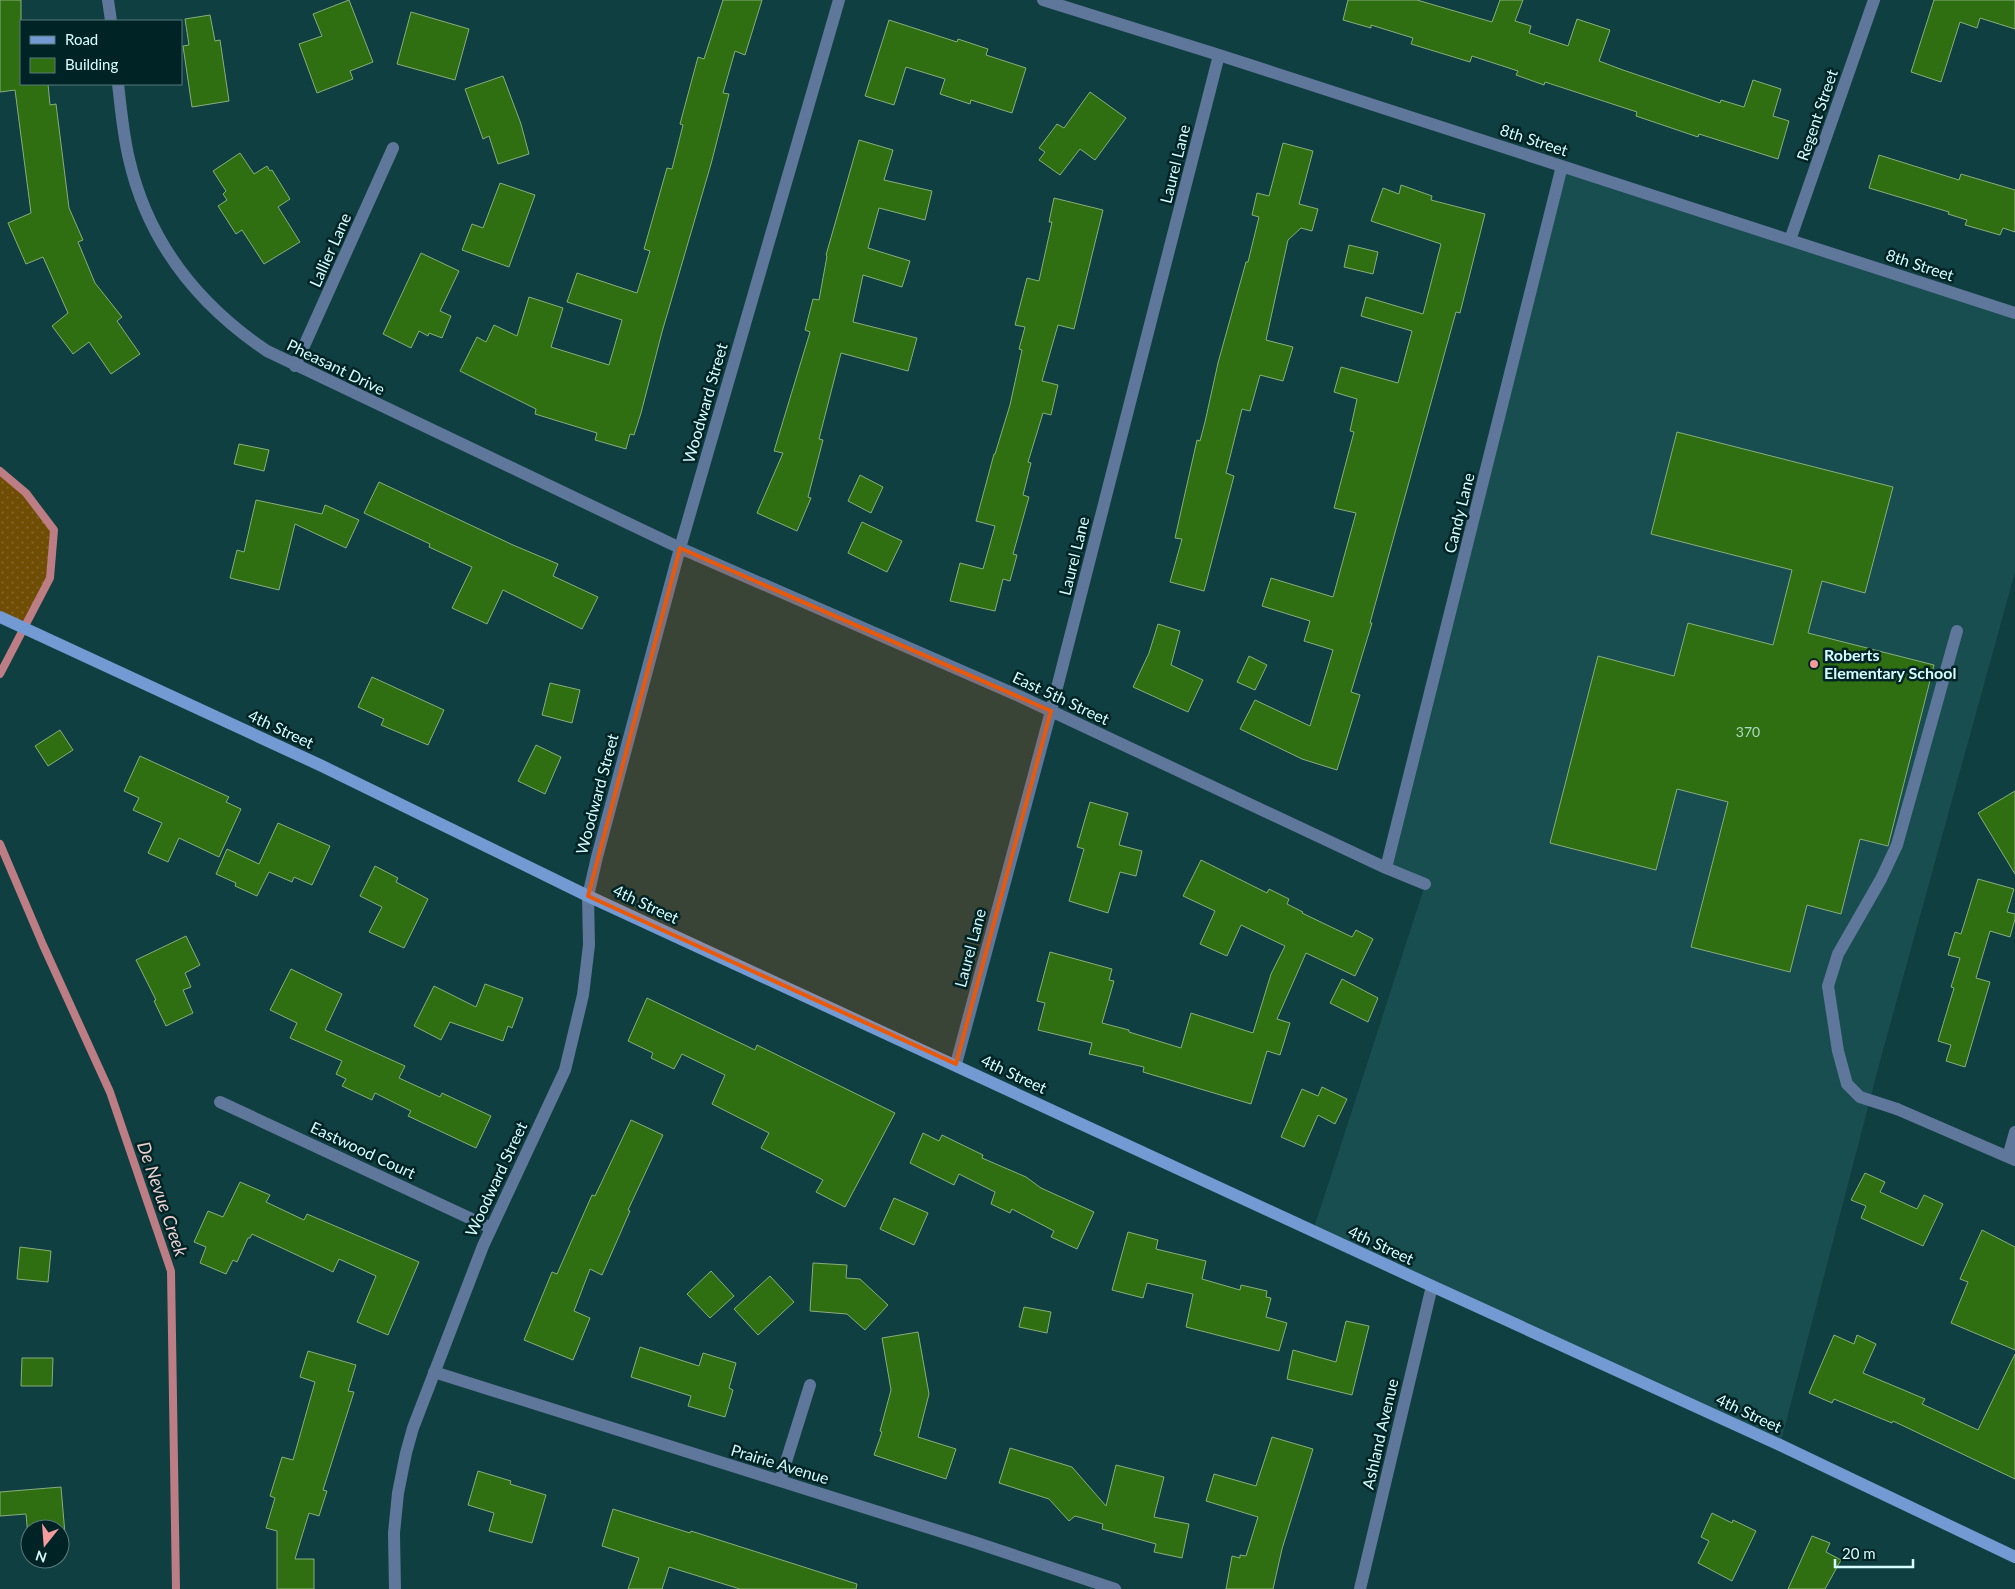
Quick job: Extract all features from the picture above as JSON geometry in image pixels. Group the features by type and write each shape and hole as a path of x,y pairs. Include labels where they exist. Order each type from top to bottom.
{"street":[{"path":"108,0 111,20"},
{"name":"Woodward Street","path":"395,1589 394,1533 399,1486 413,1428 491,1228 565,1070 583,995 589,945 588,896 597,857 680,548 839,0"},
{"name":"8th Street","path":"1043,0 1219,55 2015,313"},
{"name":"Regent Street","path":"1790,240 1874,0"},
{"name":"Laurel Lane","path":"956,1064 1051,711 1219,55"},
{"name":"Pheasant Drive","path":"118,85 125,139 137,190 149,219 169,256 195,290 224,320 267,351 295,366 680,548"},
{"name":"Lallier Lane","path":"295,366 394,148"},
{"name":"Candy Lane","path":"1386,868 1562,166"},
{"name":"East 5th Street","path":"680,548 1051,711 1386,868 1425,884"},
{"name":"4th Street","path":"0,617 322,766 588,896 1762,1437 2015,1557"},
{"path":"1957,631 1897,845 1881,879 1838,954 1828,986 1838,1051 1847,1084 1860,1097 1897,1109 2011,1159 2015,1132"},
{"name":"Eastwood Court","path":"220,1102 491,1228"},
{"name":"Ashland Avenue","path":"1360,1589 1432,1286"},
{"name":"Prairie Avenue","path":"434,1372 1115,1589"},
{"path":"780,1481 810,1385"}],"highlighted area":[{"path":"680,548 1051,711 956,1064 588,896"}],"shaded area":[{"path":"1562,166 2015,313 2015,572 1880,1061 1780,1445 1313,1231 1425,885 1386,868"},
{"path":"0,471 23,490 54,530 50,578 24,628 0,617"}],"building":[{"path":"0,0 21,0 20,85 48,85 50,105 56,104 69,208 83,240 78,242 95,283 122,317 117,321 140,354 111,374 89,342 73,354 52,326 68,313 43,257 26,264 8,223 31,213 15,90 0,92"},
{"path":"349,0 373,62 350,71 353,79 317,93 299,44 322,36 313,14"},
{"path":"723,0 762,0 745,55 735,51 723,93 729,94 711,164 662,332 641,413 634,435 630,434 626,449 595,440 597,433 535,414 536,409 460,371 477,337 486,342 494,325 517,336 529,297 563,308 551,347 609,365 622,320 567,302 577,273 637,293 650,251 644,249 667,168 672,169 683,125 680,124 698,57 704,59"},
{"path":"1348,0 1417,0 1492,22 1500,0 1523,0 1515,21 1531,26 1529,33 1568,46 1577,19 1610,30 1599,61 1623,70 1720,103 1721,100 1744,107 1753,80 1781,89 1773,116 1789,121 1778,159 1699,134 1698,137 1636,116 1637,112 1545,82 1544,85 1516,75 1518,71 1472,56 1470,62 1411,44 1413,38 1371,25 1371,28 1343,20"},
{"path":"1934,0 2015,0 2015,29 1980,18 1977,28 1960,22 1941,82 1911,72"},
{"path":"411,12 469,29 455,80 397,64"},
{"path":"210,15 215,41 220,40 229,101 192,107 183,46 189,45 185,19"},
{"path":"889,20 957,42 958,39 988,49 986,55 1026,68 1012,113 971,100 970,104 940,94 945,79 906,67 894,105 865,96"},
{"path":"503,76 521,124 529,154 498,164 489,136 483,139 465,89"},
{"path":"1090,92 1126,118 1095,160 1080,149 1060,175 1039,160 1045,152 1039,148 1057,124 1064,128"},
{"path":"859,140 893,150 884,180 932,191 925,220 879,208 868,248 910,261 902,287 863,275 853,322 917,338 908,371 841,353 819,439 823,440 808,497 811,498 797,531 757,513 783,453 774,451 810,332 805,330 813,299 819,300 826,255"},
{"path":"1283,143 1313,151 1299,204 1318,209 1312,231 1301,228 1288,240 1266,340 1293,347 1283,381 1260,375 1250,411 1242,409 1226,473 1234,476 1204,591 1170,582 1182,539 1175,538 1197,440 1200,441 1218,363 1246,262 1248,262 1259,217 1252,215 1257,193 1269,196"},
{"path":"240,153 254,174 267,166 270,171 272,170 290,199 278,207 300,242 264,264 242,230 236,234 218,206 227,200 223,194 226,191 213,171"},
{"path":"1879,155 1959,180 1961,174 2015,190 2015,232 2003,228 2000,235 1965,225 1967,220 1948,214 1949,212 1869,188"},
{"path":"500,183 535,195 509,267 462,250 472,224 483,228"},
{"path":"1401,185 1432,196 1431,200 1485,214 1460,313 1456,312 1370,623 1372,623 1351,692 1360,695 1337,770 1302,759 1240,729 1255,700 1310,726 1333,650 1304,641 1310,621 1262,606 1271,578 1333,597 1356,513 1334,508 1354,432 1350,431 1357,399 1334,392 1341,367 1398,383 1412,331 1361,316 1366,297 1423,314 1441,244 1371,221 1383,188 1399,194"},
{"path":"1054,198 1103,210 1074,329 1058,325 1042,381 1058,385 1051,415 1043,413 1028,462 1031,463 1023,495 1029,497 1013,554 1017,555 1010,581 1003,579 995,611 950,601 960,563 983,569 995,526 976,521 994,454 1010,405 1022,350 1019,349 1025,327 1015,325 1027,278 1039,281 1052,222 1049,222"},
{"path":"1349,245 1378,252 1373,274 1344,267"},
{"path":"421,253 459,271 440,311 451,316 442,338 429,333 428,336 419,331 411,348 383,334"},
{"name":"Roberts Elementary School","path":"1677,432 1893,487 1865,593 1822,581 1808,633 1934,665 1888,846 1860,839 1841,914 1807,905 1790,972 1691,947 1728,802 1677,789 1656,870 1550,843 1598,656 1674,676 1688,623 1773,645 1792,570 1651,534"},
{"path":"239,444 269,450 264,471 234,464"},
{"path":"860,475 883,487 871,513 848,501"},
{"path":"379,482 558,564 553,576 598,597 582,629 503,590 487,624 452,608 472,567 429,547 430,544 364,513"},
{"path":"256,500 322,514 325,505 359,520 346,548 295,524 279,590 230,578 237,550 244,552"},
{"path":"862,522 902,541 887,572 848,553"},
{"path":"1158,624 1180,631 1171,665 1203,680 1188,712 1133,687 1149,653"},
{"path":"1249,656 1267,665 1255,690 1237,682"},
{"path":"372,677 444,710 428,745 381,725 384,719 358,707"},
{"path":"550,683 580,690 572,723 542,715"},
{"path":"60,730 73,750 48,766 35,746"},
{"path":"536,745 561,757 545,794 518,781"},
{"path":"140,756 229,797 226,802 241,809 219,857 179,838 168,862 148,853 162,823 133,810 139,798 124,791"},
{"path":"2015,791 2015,874 1978,813"},
{"path":"1090,802 1128,813 1119,845 1142,851 1136,876 1120,872 1108,913 1069,901 1084,849 1077,847"},
{"path":"278,823 330,846 312,885 294,877 292,882 269,872 257,896 235,886 236,883 216,874 227,849 259,864"},
{"path":"1201,860 1267,893 1269,889 1289,899 1287,904 1352,937 1356,930 1373,939 1355,976 1306,953 1277,1019 1290,1023 1280,1055 1267,1051 1251,1104 1143,1072 1144,1067 1089,1054 1092,1043 1038,1030 1045,1003 1037,1001 1050,952 1112,969 1109,980 1114,981 1102,1023 1181,1048 1191,1013 1253,1033 1271,974 1285,946 1241,925 1227,956 1200,944 1215,911 1183,896"},
{"path":"375,866 398,878 396,882 428,899 404,948 369,932 382,907 360,896"},
{"path":"1978,879 2014,889 2007,912 2015,914 2015,919 2010,937 1990,931 1976,978 1990,982 1965,1067 1946,1061 1951,1045 1938,1041 1954,988 1951,987 1960,958 1948,955 1955,932 1961,934"},
{"path":"186,936 200,965 185,973 191,987 183,990 193,1013 166,1026 154,1001 156,1000 136,960"},
{"path":"291,969 342,994 325,1030 405,1066 399,1078 440,1097 442,1093 491,1116 476,1148 408,1116 411,1111 375,1093 372,1100 342,1086 346,1079 336,1074 342,1061 290,1038 297,1023 270,1010"},
{"path":"1342,979 1378,998 1368,1022 1330,1003"},
{"path":"485,984 523,998 512,1028 508,1026 503,1041 450,1022 441,1040 414,1026 434,986 476,1007"},
{"path":"647,998 755,1050 757,1045 895,1113 845,1207 816,1192 823,1180 761,1148 769,1133 712,1104 725,1075 682,1054 674,1069 651,1058 653,1053 628,1041"},
{"path":"1322,1087 1347,1099 1335,1124 1318,1115 1304,1147 1281,1137 1302,1089 1318,1096"},
{"path":"631,1120 663,1135 628,1210 630,1211 602,1275 590,1269 574,1311 590,1318 573,1360 524,1340 552,1272 557,1274 592,1195 595,1196"},
{"path":"923,1133 939,1141 942,1135 983,1155 982,1158 1026,1177 1041,1188 1094,1212 1077,1249 1051,1237 1054,1231 1012,1209 1010,1213 991,1204 995,1192 959,1174 954,1185 910,1163"},
{"path":"1865,1173 1885,1182 1880,1192 1917,1209 1924,1195 1943,1204 1923,1246 1861,1218 1866,1206 1851,1200"},
{"path":"240,1182 270,1195 266,1202 304,1220 307,1214 419,1262 388,1335 357,1322 376,1276 339,1259 333,1272 252,1234 248,1238 237,1262 233,1260 226,1274 200,1263 206,1247 194,1242 208,1211 223,1217"},
{"path":"894,1198 928,1213 914,1245 880,1229"},
{"path":"1982,1230 2015,1247 2015,1350 1951,1323 1968,1282 1960,1279"},
{"path":"1128,1232 1158,1240 1156,1249 1206,1261 1202,1279 1240,1290 1241,1285 1267,1291 1266,1297 1271,1298 1266,1317 1287,1323 1279,1351 1186,1327 1193,1294 1147,1283 1143,1298 1112,1290"},
{"path":"20,1247 51,1251 48,1282 17,1279"},
{"path":"813,1263 847,1265 846,1278 860,1279 888,1305 865,1330 847,1314 810,1311"},
{"path":"711,1271 734,1296 710,1318 687,1294"},
{"path":"770,1276 794,1302 758,1335 734,1309"},
{"path":"1024,1307 1051,1312 1047,1333 1019,1327"},
{"path":"1346,1321 1369,1326 1352,1395 1287,1379 1293,1350 1336,1362"},
{"path":"918,1332 929,1394 918,1437 956,1449 946,1479 874,1455 882,1432 880,1431 891,1390 882,1338"},
{"path":"1834,1335 1854,1344 1857,1335 1876,1344 1863,1373 1925,1399 1922,1404 1978,1430 2015,1354 2015,1479 1893,1421 1892,1423 1834,1399 1832,1403 1809,1393"},
{"path":"640,1347 699,1366 703,1353 736,1363 729,1388 733,1390 725,1417 688,1406 691,1396 631,1377"},
{"path":"308,1351 356,1365 348,1391 354,1392 323,1490 327,1491 319,1516 309,1513 295,1559 314,1559 314,1589 277,1589 277,1531 266,1528 275,1498 270,1496 282,1457 293,1460 315,1382 300,1377"},
{"path":"22,1358 53,1358 52,1386 21,1386"},
{"path":"1272,1437 1313,1449 1282,1549 1273,1589 1226,1589 1232,1556 1240,1558 1240,1555 1246,1556 1258,1517 1206,1501 1214,1474 1256,1486"},
{"path":"1010,1448 1072,1467 1106,1506 1116,1465 1164,1477 1154,1517 1189,1524 1182,1558 1154,1552 1156,1544 1102,1529 1103,1524 1075,1516 1069,1521 1049,1499 999,1483"},
{"path":"478,1471 511,1481 510,1484 546,1495 532,1543 489,1531 494,1513 468,1505"},
{"path":"61,1487 64,1519 26,1519 26,1514 0,1516 0,1492"},
{"path":"613,1509 690,1533 691,1531 857,1584 856,1589 740,1589 669,1567 662,1589 628,1589 639,1558 602,1546"},
{"path":"1712,1513 1732,1523 1733,1520 1756,1531 1732,1581 1698,1563 1709,1541 1701,1537"},
{"path":"1812,1536 1830,1543 1826,1552 1841,1560 1825,1589 1788,1589"}],"waterway":[{"name":"De Nevue Creek","path":"0,471 26,493 54,530 50,578 0,674"},
{"name":"De Nevue Creek","path":"0,844 43,945 110,1092 171,1271 176,1589"}],"place":[{"name":"Roberts Elementary School","path":"1814,664"}]}
